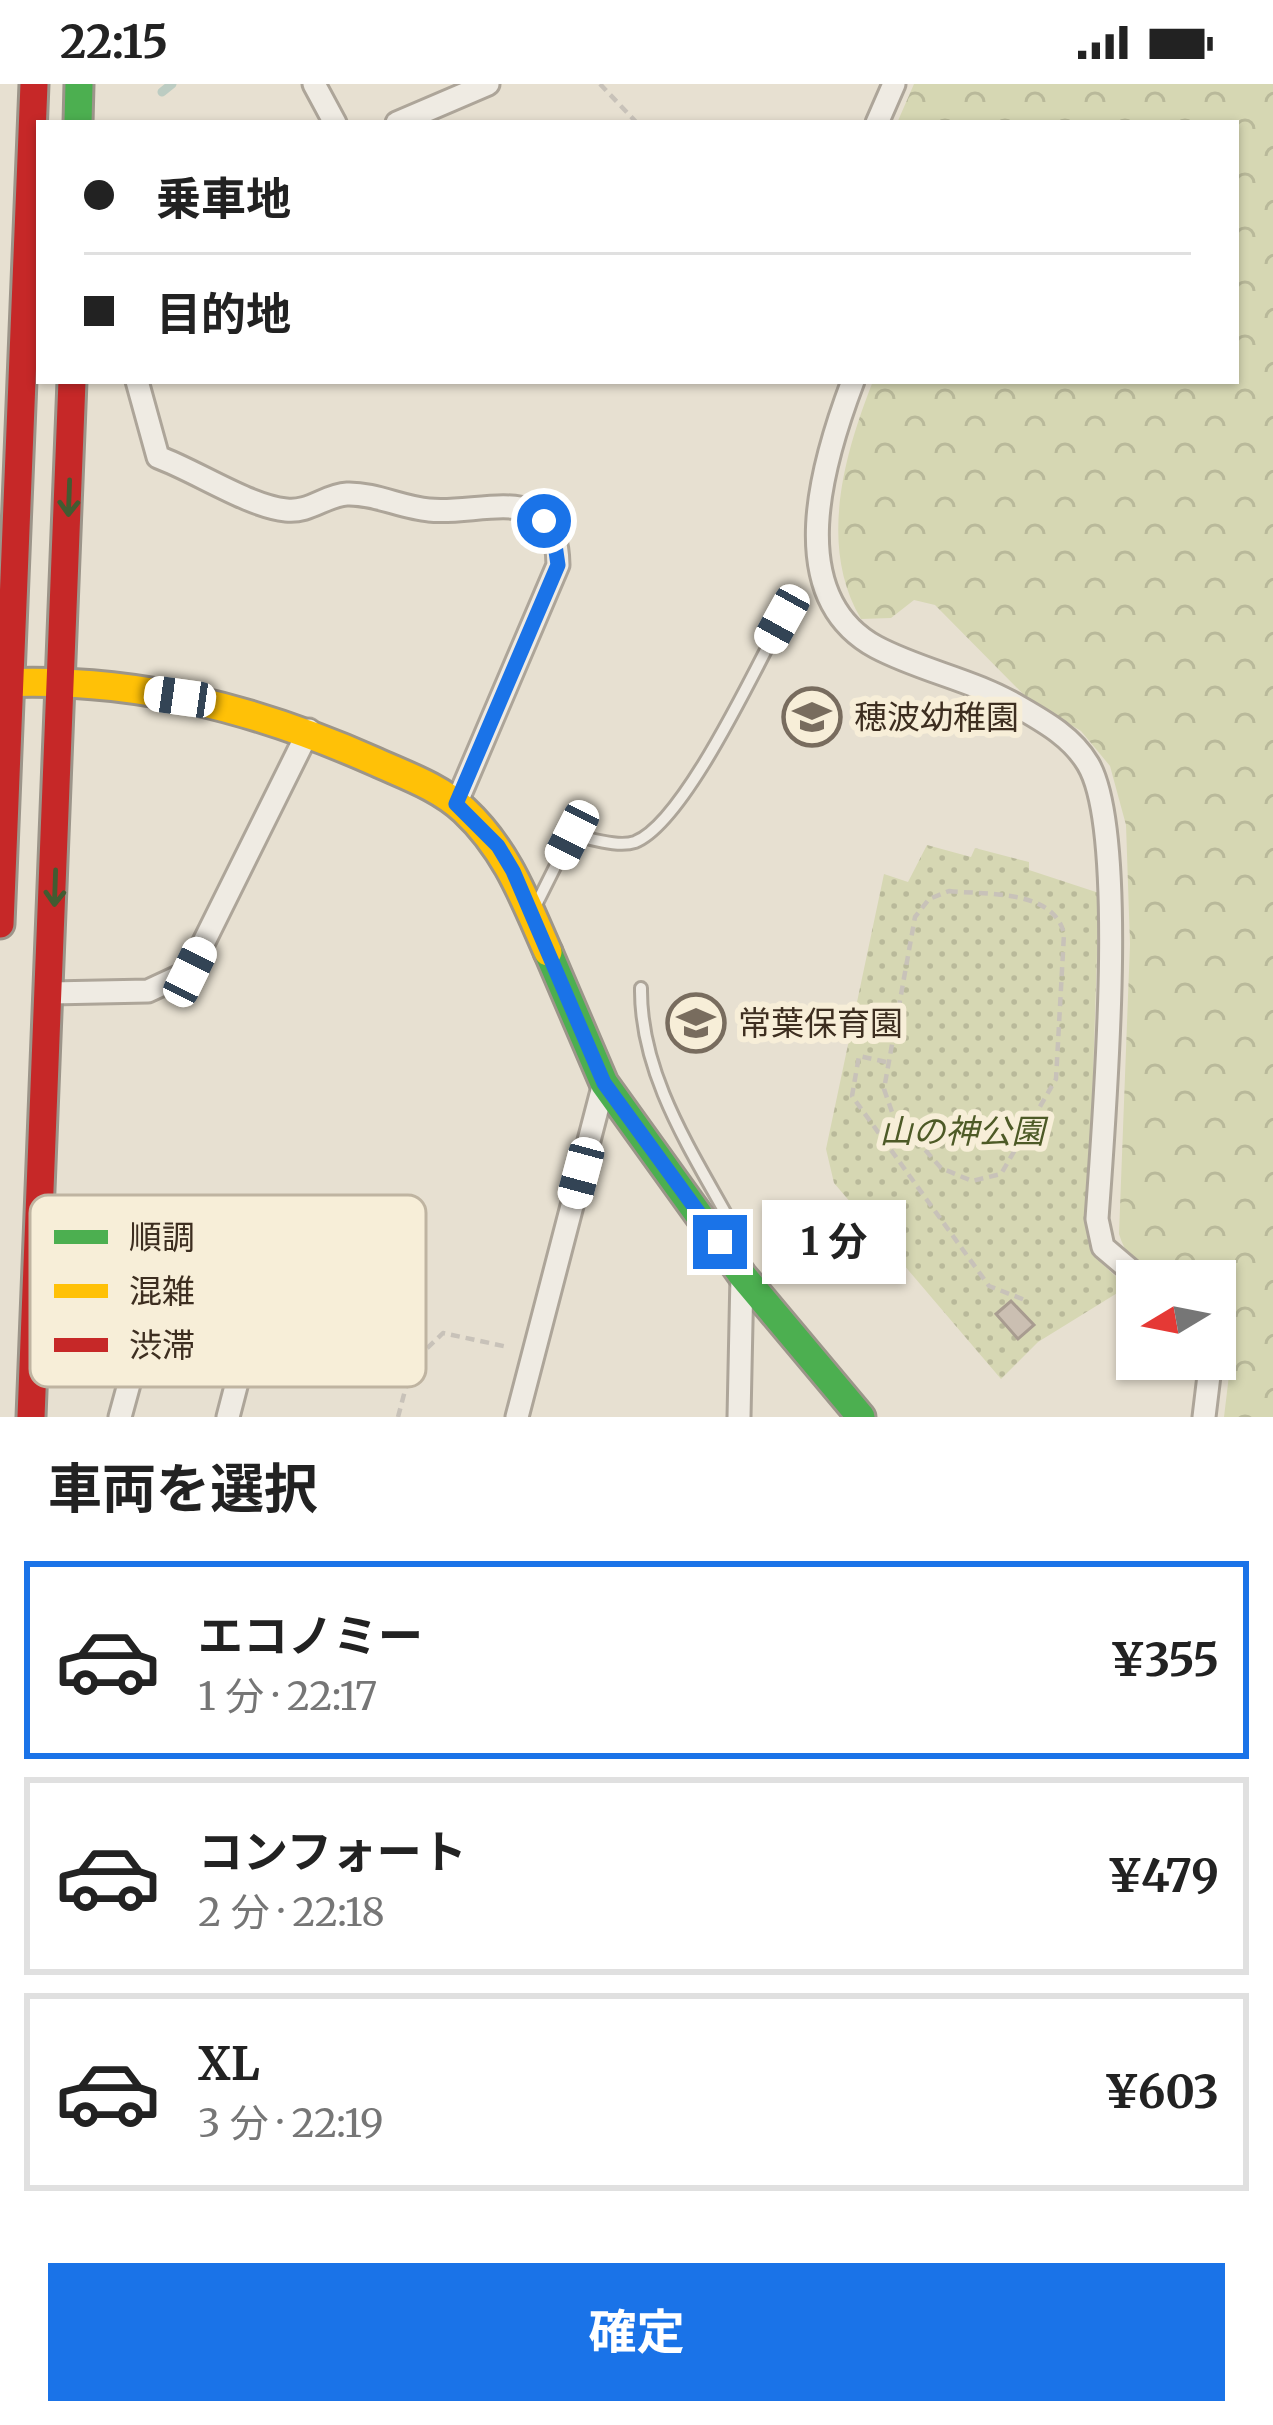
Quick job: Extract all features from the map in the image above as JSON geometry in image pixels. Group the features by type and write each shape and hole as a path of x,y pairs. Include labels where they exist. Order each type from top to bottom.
{"main road":[{"path":"0,924 34,84"},
{"path":"78,120 79,84"},
{"path":"41,1195 72,384"},
{"path":"7,682 62,682 180,697 309,730 456,804 498,846 533,910 604,1083 742,1275 861,1417"},
{"path":"31,1417 32,1387"}],"street":[{"path":"314,84 333,120"},
{"path":"404,120 488,84"},
{"path":"878,120 894,84"},
{"path":"138,384 158,457 262,504 300,511 350,494 433,511 497,503 544,521 554,538 558,565 456,804"},
{"path":"852,384 833,433 818,537 825,593 841,620 874,646 1009,700 1061,732 1090,766 1106,825 1110,945 1097,1219 1103,1247 1118,1260"},
{"path":"51,993 148,991 190,972 309,730"},
{"path":"517,1417 604,1083"},
{"path":"739,1417 742,1275"},
{"path":"1204,1417 1208,1380"},
{"path":"120,1417 128,1387"},
{"path":"227,1417 235,1387"}],"lane":[{"path":"533,910 572,835 629,845 652,834 695,777 782,619"},
{"path":"641,988 647,1050 674,1117 731,1223 720,1242"}],"path":[{"path":"600,84 634,120"},
{"path":"950,891 1036,902 1054,913 1064,934 1056,1079 1000,1174 972,1181 941,1168 886,1102 886,1062 920,905 950,891"},
{"path":"886,1062 859,1056 852,1096 989,1286 1025,1300"},
{"path":"426,1349 442,1333 534,1354"},
{"path":"398,1417 405,1387"}],"green space":[{"path":"914,84 1273,84 1273,1417 1224,1417 1228,1380 1236,1380 1236,1260 1134,1260 1119,1234 1130,944 1126,825 1110,766 1081,731 1029,700 935,605 914,600 891,618 861,619 848,591 838,531 845,470 872,384 1239,384 1239,120 898,120"},
{"name":"山の神公園","path":"927,845 971,857 975,848 1029,862 1029,870 1099,893 1088,1229 1096,1258 1116,1277 1116,1294 1038,1342 1001,1379 834,1183 826,1149 884,874 908,882"}],"building":[{"path":"1011,1301 1034,1325 1018,1339 996,1314"}],"waterway":[{"path":"162,92 172,84"}],"traffic: fast":[{"path":"78,120 79,84"},
{"path":"548,952 604,1083 742,1275 861,1417"}],"traffic: slow":[{"path":"0,683 98,685 192,700 285,726 422,783 464,810 492,842 514,876 548,952"}],"traffic: jam":[{"path":"0,924 34,84"},
{"path":"40,1195 72,384"},
{"path":"31,1417 32,1387"}],"place":[{"name":"穂波幼稚園","path":"812,717"},
{"name":"常葉保育園","path":"696,1023"}],"route":[{"path":"544,521 554,538 558,565 456,804 498,846 513,871 536,915 604,1083 720,1242"}]}
